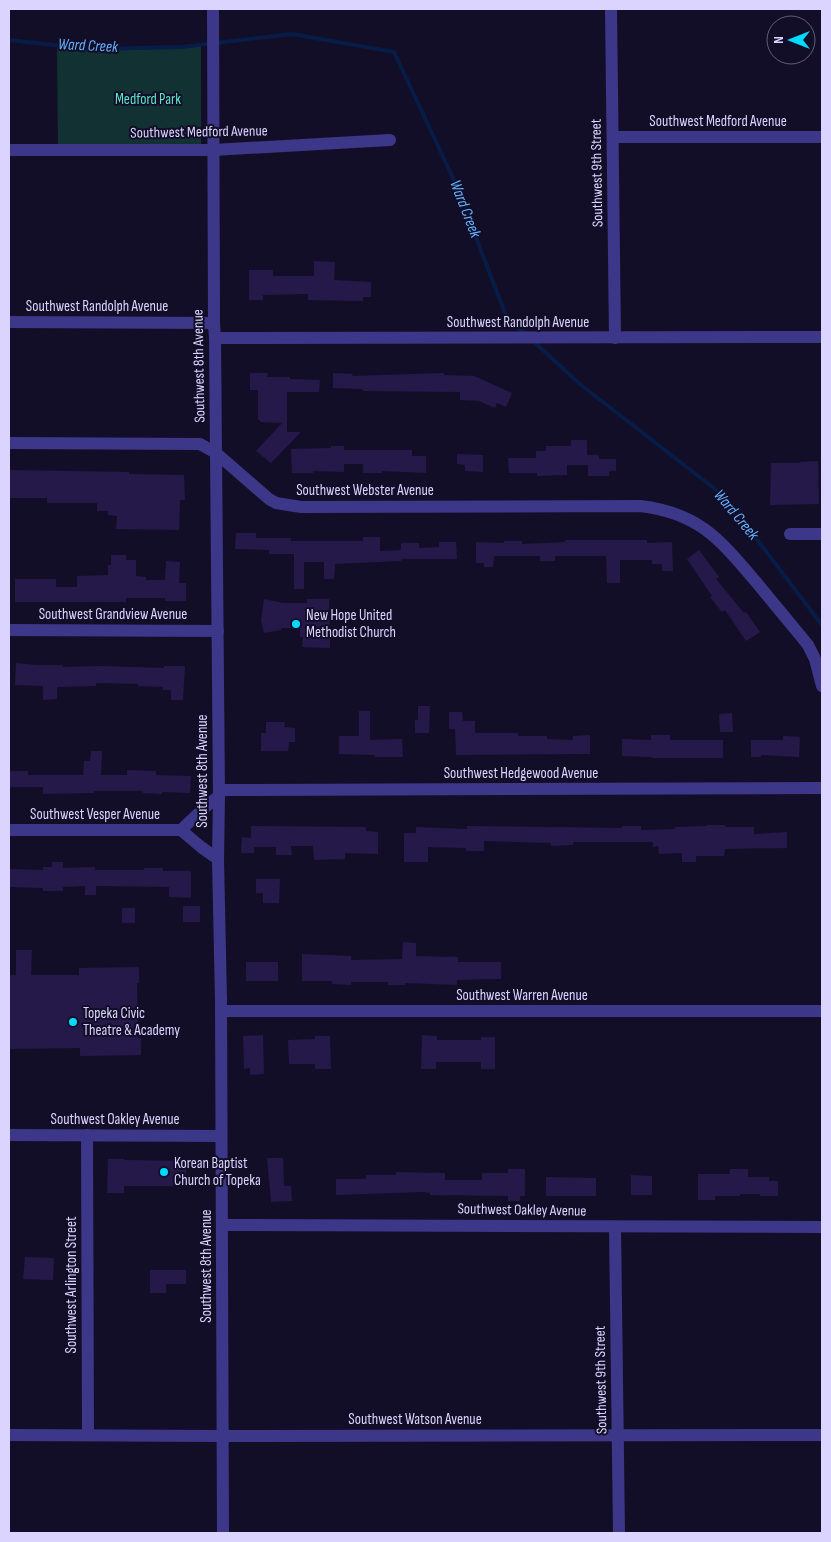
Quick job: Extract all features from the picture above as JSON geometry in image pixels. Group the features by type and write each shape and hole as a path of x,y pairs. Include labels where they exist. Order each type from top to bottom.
{"street":[{"name":"Southwest 9th Street","path":"611,9 615,338"},
{"name":"Southwest 8th Avenue","path":"213,10 218,859 222,1136 223,1533"},
{"name":"Southwest Medford Avenue","path":"613,137 822,137"},
{"name":"Southwest Medford Avenue","path":"9,150 213,150 390,140"},
{"name":"Southwest Randolph Avenue","path":"9,322 214,323"},
{"name":"Southwest Randolph Avenue","path":"215,338 822,337"},
{"name":"Southwest Webster Avenue","path":"9,443 200,444 216,453 269,499 285,505 301,507 640,506 661,509 680,516 707,530 724,545 808,645 815,660 822,686"},
{"path":"790,534 822,534"},
{"name":"Southwest Grandview Avenue","path":"9,630 218,631"},
{"name":"Southwest Hedgewood Avenue","path":"219,793 822,788"},
{"path":"218,859 182,830 219,793"},
{"name":"Southwest Vesper Avenue","path":"9,830 182,830"},
{"name":"Southwest Warren Avenue","path":"221,1011 822,1011"},
{"name":"Southwest Oakley Avenue","path":"9,1135 222,1136"},
{"name":"Southwest Arlington Street","path":"87,1135 88,1434"},
{"name":"Southwest Oakley Avenue","path":"222,1225 374,1224 822,1227"},
{"name":"Southwest 9th Street","path":"615,1227 619,1533"},
{"name":"Southwest Watson Avenue","path":"9,1435 822,1435"}],"green space":[{"name":"Medford Park","path":"57,45 129,49 201,45 201,150 58,150"}],"building":[{"path":"314,261 335,262 334,280 371,282 371,297 363,297 363,301 308,300 308,294 263,295 263,300 249,300 249,270 273,270 273,276 314,276"},
{"path":"250,373 268,373 267,377 320,380 319,392 287,392 287,432 301,432 271,463 256,451 282,423 260,422 258,420 258,390 250,390"},
{"path":"333,373 353,374 352,376 444,373 444,375 474,376 512,393 506,407 497,403 495,408 479,401 460,400 460,392 363,391 363,389 333,388"},
{"path":"571,440 587,440 587,455 599,455 599,459 616,459 616,471 609,471 609,476 588,476 588,465 567,465 567,475 537,476 537,473 509,473 508,458 536,458 536,451 546,451 546,446 571,446"},
{"path":"331,446 344,446 344,450 412,450 412,456 426,456 426,473 382,471 382,473 363,473 363,464 344,464 344,472 313,471 313,473 292,473 291,449 331,448"},
{"path":"457,454 483,455 483,472 465,471 465,465 457,464"},
{"path":"818,461 819,504 770,505 771,463"},
{"path":"9,470 184,475 185,500 180,500 179,530 116,529 117,516 108,515 108,511 97,511 97,503 47,503 47,498 9,498"},
{"path":"236,533 256,533 256,538 291,538 291,541 363,541 363,537 380,537 380,551 401,550 401,561 335,564 334,579 324,579 324,562 304,562 304,589 294,589 294,554 269,554 269,550 235,549"},
{"path":"565,540 647,540 647,543 672,542 673,571 662,571 662,564 652,564 652,560 620,560 620,583 607,583 606,556 555,556 555,561 540,561 540,556 494,556 493,567 484,567 484,563 476,563 476,542 504,543 504,541 522,541 522,544 565,542"},
{"path":"439,542 456,542 457,559 401,559 401,543 419,543 419,548 439,547"},
{"path":"699,550 719,577 716,579 744,613 746,612 760,632 746,641 725,610 722,612 710,597 712,596 687,559"},
{"path":"111,555 126,555 126,560 136,560 136,576 146,577 146,580 165,580 166,561 180,562 179,583 186,583 186,601 165,601 165,598 126,598 126,602 15,602 15,579 56,579 56,587 77,587 77,576 108,575"},
{"name":"New Hope United Methodist Church","path":"264,599 283,603 307,603 307,599 329,599 330,648 302,647 303,637 300,637 300,628 281,628 281,630 264,633 261,620"},
{"path":"16,663 63,665 63,667 164,668 164,666 185,666 183,700 171,700 171,690 163,690 163,687 138,686 138,684 96,683 96,686 57,687 57,699 43,700 43,686 15,685"},
{"path":"418,706 430,706 429,733 415,733 415,720 418,720"},
{"path":"359,711 370,711 370,740 402,739 403,757 339,754 339,736 359,736"},
{"path":"449,712 462,712 463,721 475,721 475,733 518,733 518,736 547,736 547,739 573,740 573,736 590,735 590,754 456,755 455,729 449,729"},
{"path":"732,713 733,732 720,732 719,714"},
{"path":"266,722 285,722 284,727 295,728 295,742 289,742 288,751 261,751 261,733 266,733"},
{"path":"651,735 670,735 670,740 723,740 723,758 622,756 622,739 651,740"},
{"path":"783,736 800,737 799,757 761,755 761,757 751,757 751,740 783,740"},
{"path":"91,751 102,751 101,775 127,775 127,770 156,771 156,775 191,776 190,793 162,792 162,794 143,793 143,791 94,791 94,793 43,794 43,787 9,787 9,771 28,771 28,775 83,775 84,761 90,761"},
{"path":"707,825 754,827 754,834 787,832 787,848 725,849 724,856 696,856 696,862 682,862 682,853 659,854 658,846 653,847 653,842 573,842 573,845 551,846 551,843 484,841 484,851 466,851 466,848 428,847 428,862 404,862 404,833 416,833 416,827 467,829 467,826 622,828 622,826 641,826 641,830 675,829 675,827"},
{"path":"251,826 366,827 366,831 378,832 378,854 345,853 345,859 314,860 313,846 291,846 292,855 276,855 276,847 254,847 254,853 241,853 242,837 251,838"},
{"path":"52,862 63,862 63,868 95,867 95,870 144,870 144,868 163,868 163,871 191,871 191,898 169,897 169,887 96,886 96,895 85,895 85,886 63,887 63,891 43,891 43,888 9,887 9,869 43,870 43,867 52,867"},
{"path":"256,879 280,879 279,903 263,903 263,893 256,893"},
{"path":"183,906 200,906 200,922 183,922"},
{"path":"122,908 135,908 135,923 122,923"},
{"path":"403,942 416,943 416,956 458,957 458,962 501,962 501,979 457,980 457,985 405,983 405,985 388,985 388,982 351,982 351,985 332,984 332,981 302,981 302,954 351,956 351,960 402,959"},
{"name":"Topeka Civic Theatre & Academy","path":"16,950 32,950 31,975 79,975 79,968 139,967 139,983 137,983 138,1038 141,1038 141,1055 80,1056 80,1048 9,1049 9,975 16,975"},
{"path":"246,962 278,962 278,981 246,981"},
{"path":"263,1035 264,1074 250,1075 250,1068 244,1069 243,1036"},
{"path":"422,1035 437,1036 437,1040 481,1040 481,1037 495,1037 495,1069 481,1069 481,1062 436,1062 436,1069 421,1069"},
{"path":"315,1036 330,1036 331,1069 315,1069 315,1064 289,1064 288,1040 315,1039"},
{"path":"267,1158 283,1158 284,1186 291,1186 292,1201 271,1202"},
{"path":"108,1159 186,1161 186,1183 176,1183 176,1186 124,1186 124,1193 107,1193"},
{"path":"508,1169 525,1169 525,1196 520,1196 520,1201 508,1201 508,1196 430,1195 430,1193 423,1192 336,1195 336,1179 366,1179 366,1175 396,1175 396,1172 445,1173 445,1180 482,1180 482,1173 508,1173"},
{"path":"730,1169 748,1169 748,1177 769,1177 769,1181 778,1181 778,1196 740,1194 740,1196 715,1196 715,1200 698,1200 698,1174 730,1174"},
{"path":"631,1175 652,1176 652,1195 631,1195"},
{"path":"546,1177 596,1178 596,1196 546,1196"},
{"path":"25,1257 54,1258 53,1280 23,1279"},
{"path":"150,1270 186,1270 186,1284 166,1284 166,1293 150,1293"}],"waterway":[{"name":"Ward Creek","path":"9,40 90,49 181,47 292,34 394,52 453,178 507,318 524,333"},
{"name":"Ward Creek","path":"533,341 581,385 724,496 822,625"}],"place":[{"name":"New Hope United Methodist Church","path":"296,624"},
{"name":"Topeka Civic Theatre & Academy","path":"73,1022"},
{"name":"Korean Baptist Church of Topeka","path":"164,1172"}]}
